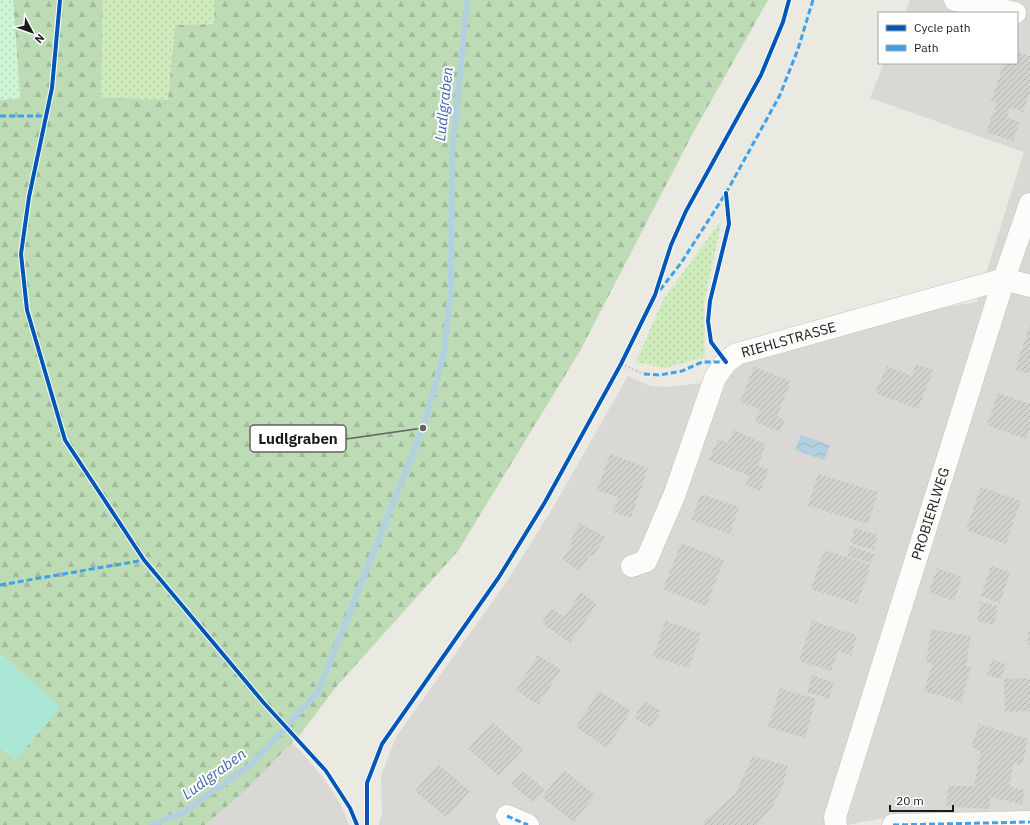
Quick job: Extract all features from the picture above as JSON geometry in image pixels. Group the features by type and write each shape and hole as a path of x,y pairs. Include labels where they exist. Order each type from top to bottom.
{"street":[{"path":"955,0 1011,12"},
{"path":"1018,13 1030,16"},
{"name":"PROBIERLWEG","path":"836,825 835,817 1004,279 1030,204"},
{"path":"1004,279 1030,286"},
{"name":"RIEHLSTRASSE","path":"632,566 646,560 674,496 715,378 726,362 737,354 1004,279"},
{"path":"506,816 528,825"},
{"path":"893,825 1030,822"}],"path":[{"path":"621,364 644,374"}],"shaded area":[{"path":"910,0 1030,0 1030,814 894,816 847,825 379,825 382,813 381,776 396,737 507,581 554,506 628,376 651,386 668,387 702,383 750,340 977,302 1024,152 870,98 884,64 1018,64 1018,12 905,12"},
{"path":"292,742 323,777 342,807 349,825 205,825 246,790"}],"green space":[{"path":"0,0 13,0 20,98 0,100"},
{"path":"13,0 103,0 101,97 168,100 175,25 215,24 214,0 768,0 693,133 580,351 458,551 336,687 302,732 246,790 205,825 0,825 0,747 15,760 60,707 0,654 0,100 20,98"},
{"path":"103,0 214,0 216,24 175,25 168,100 101,97"},
{"path":"722,219 704,304 705,357 665,368 636,362 663,300"},
{"path":"0,654 61,707 15,760 0,747"}],"water":[{"path":"801,435 830,445 824,460 795,450"}],"building":[{"path":"1018,52 1030,56 1030,92 1023,112 1010,107 1007,118 1020,122 1013,141 986,132 997,103 991,101 1004,64 1018,64"},
{"path":"1030,325 1030,374 1015,370"},
{"path":"916,364 933,370 918,409 875,393 887,366 912,376"},
{"path":"754,367 791,381 777,416 785,420 780,432 755,422 760,409 740,402"},
{"path":"998,393 1030,404 1030,428 1026,439 987,425"},
{"path":"733,430 766,444 758,465 769,470 760,491 745,485 749,476 709,460 718,439 728,443"},
{"path":"610,454 648,468 631,518 613,512 618,497 597,490"},
{"path":"818,474 878,492 868,524 808,506"},
{"path":"981,487 1021,501 1006,544 966,530"},
{"path":"701,494 739,507 730,534 691,520"},
{"path":"580,523 605,537 594,556 590,555 579,571 562,559 572,545 569,543"},
{"path":"855,528 878,535 874,550 850,543"},
{"path":"681,543 724,560 706,606 663,589"},
{"path":"850,546 874,554 871,563 847,556"},
{"path":"824,550 871,565 857,604 811,589"},
{"path":"991,566 1010,572 1000,603 981,596"},
{"path":"937,568 962,577 954,601 929,592"},
{"path":"581,592 597,604 570,643 542,623 552,608 564,617"},
{"path":"981,602 998,606 994,625 977,621"},
{"path":"665,621 701,633 689,668 653,657"},
{"path":"812,621 857,635 851,656 838,651 831,671 799,661"},
{"path":"931,629 971,636 966,666 971,667 961,702 924,691 932,664 926,662"},
{"path":"1029,631 1030,632 1030,645 1027,644"},
{"path":"538,655 561,670 538,705 516,690"},
{"path":"992,659 1006,664 1001,679 987,675"},
{"path":"812,675 834,683 829,699 807,692"},
{"path":"1030,678 1030,711 1005,712 1004,679"},
{"path":"780,688 816,699 805,738 768,727"},
{"path":"599,691 631,711 607,748 576,727"},
{"path":"644,701 661,711 652,728 634,718"},
{"path":"492,722 523,749 499,776 468,749"},
{"path":"979,724 1028,739 1022,766 1013,763 1009,787 1025,790 1022,804 990,797 989,809 946,806 948,786 974,786 981,751 971,747"},
{"path":"753,756 788,766 782,788 772,807 757,825 704,825 703,822 735,794"},
{"path":"438,764 470,791 447,818 415,791"},
{"path":"564,770 595,795 574,822 542,797"},
{"path":"523,771 545,790 534,803 511,784"}],"waterway":[{"name":"Ludlgraben","path":"151,825 182,813 252,764 318,692 423,428 444,353 451,289 452,155 467,0"}],"marked path":[{"path":"660,290 681,263 726,193 780,95 798,49 813,0"},
{"path":"0,116 46,116"},
{"path":"644,374 660,375 682,371 702,362 726,362"},
{"path":"0,585 144,560"},
{"path":"507,816 528,825"},
{"path":"893,825 1030,822"}],"cycle path":[{"path":"60,0 52,88 29,197 21,254 27,310 65,440 144,560 263,702 326,771 350,808 357,825"},
{"path":"367,825 367,783 382,744 499,577 545,502 621,364 655,295 671,245 686,211 761,75 783,22 789,0"},
{"path":"726,193 729,224 710,301 708,321 711,342 726,362"}],"place":[{"name":"Ludlgraben","path":"423,428"}]}
